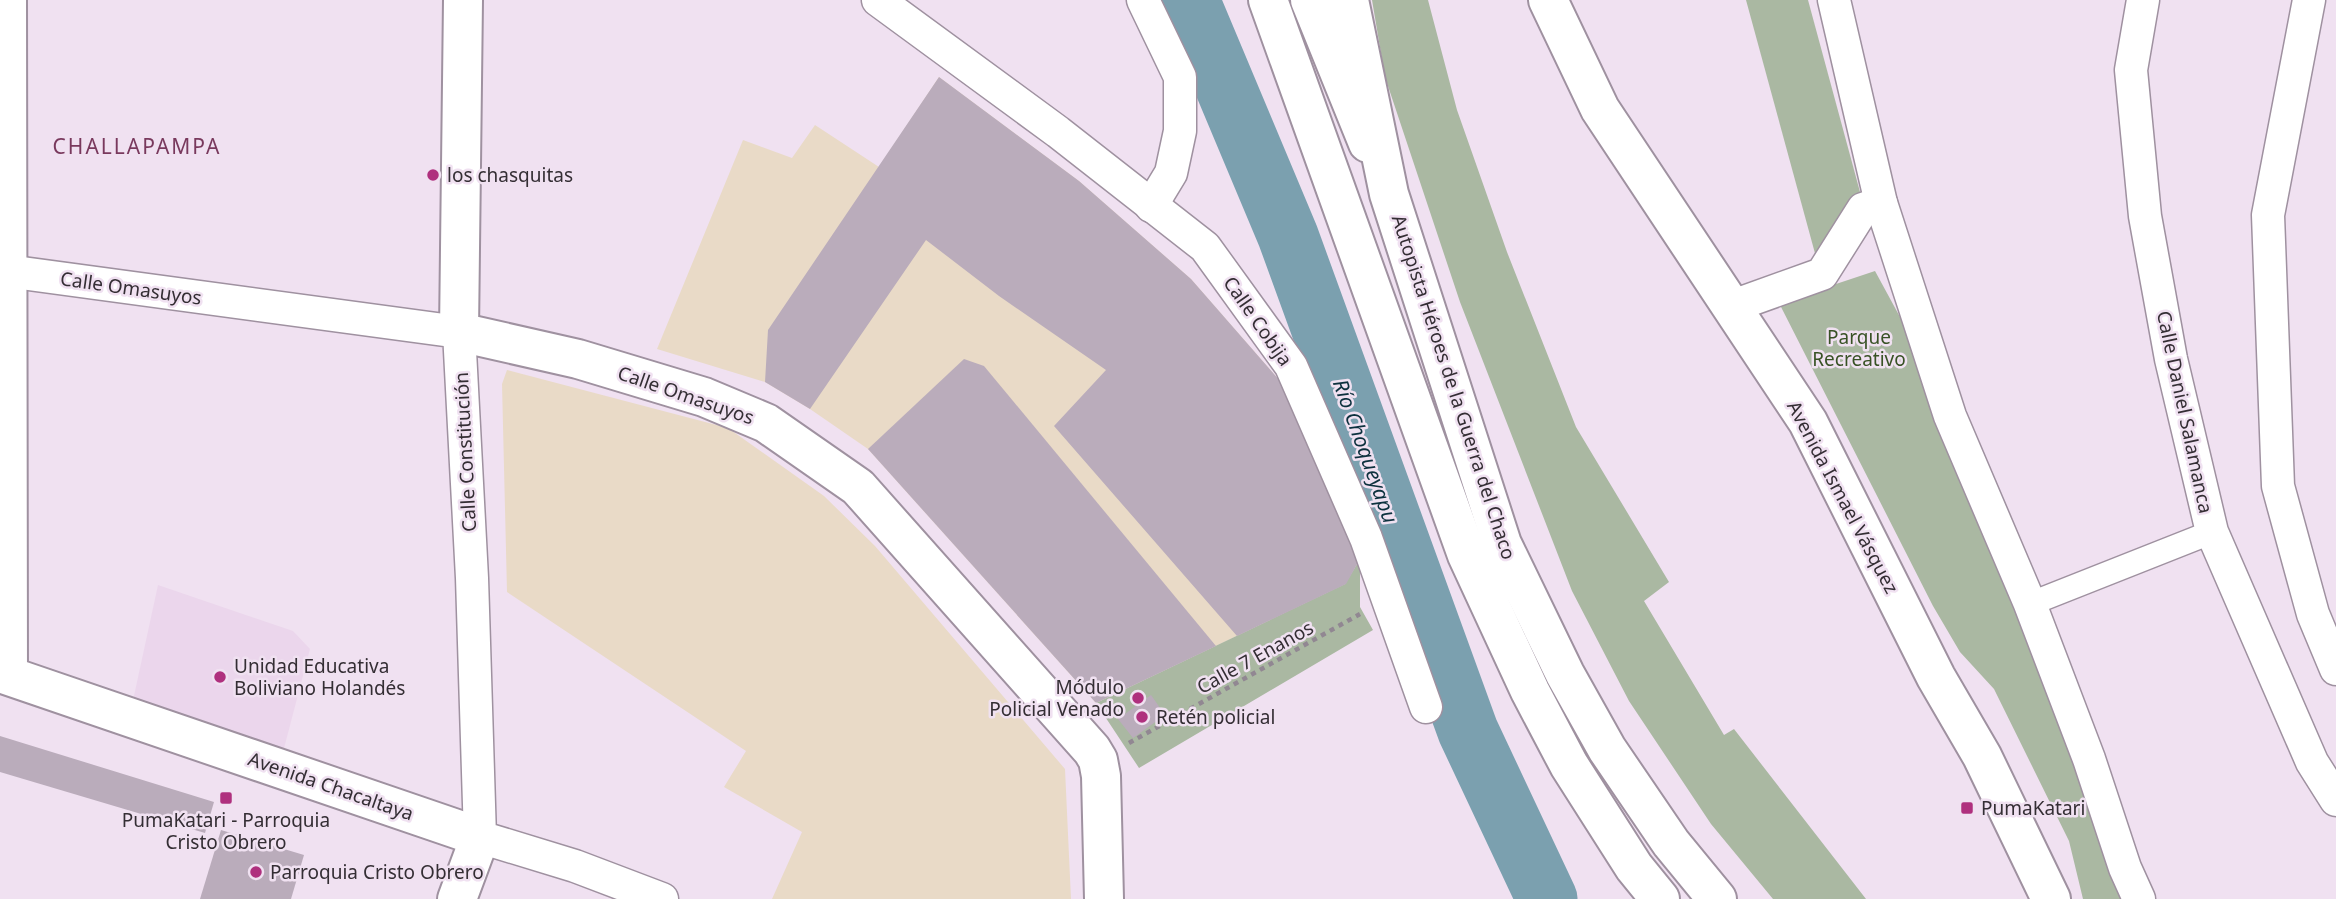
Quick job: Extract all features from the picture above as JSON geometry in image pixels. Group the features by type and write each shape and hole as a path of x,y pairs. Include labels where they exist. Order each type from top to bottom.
{"main road":[{"path":"4,674 3,270 7,0"},
{"name":"Calle Constitución","path":"459,332 463,0"},
{"name":"Autopista Héroes de la Guerra del Chaco","path":"1266,0 1282,35 1467,555 1530,691 1569,765 1634,867 1660,899"},
{"name":"Autopista Héroes de la Guerra del Chaco","path":"1310,0 1389,194 1503,544 1564,674 1607,749 1671,843 1717,899"},
{"path":"1349,0 1389,194"},
{"name":"Avenida Ismael Vásquez","path":"1548,0 1600,109 1808,422 1936,677 1982,756 2051,899"},
{"name":"Calle Omasuyos","path":"459,332 590,362 704,397 766,424 858,487 1067,720 1098,760"},
{"name":"Avenida Chacaltaya","path":"4,674 480,837"},
{"path":"1098,760 1101,776 1104,899"},
{"name":"Calle Constitución","path":"457,899 480,837"}],"street":[{"name":"Calle Cobija","path":"878,0 1058,132 1205,247 1292,366 1366,538 1426,707"},
{"path":"1143,0 1180,77 1180,131 1171,173 1151,206"},
{"path":"1834,0 1881,203 1950,416 2030,604 2089,759 2125,868 2139,899"},
{"name":"Calle Daniel Salamanca","path":"2143,0 2131,70 2145,216 2171,359 2212,532 2312,762 2336,800"},
{"path":"2309,0 2268,215 2278,486 2313,614 2336,670"},
{"path":"1730,307 1822,274 1863,209 1881,203"},
{"name":"Calle Omasuyos","path":"3,270 459,332"},
{"name":"Calle Constitución","path":"459,332 472,578 480,837"},
{"path":"2030,604 2212,532"},
{"name":"Avenida Chacaltaya","path":"480,837 575,866 662,899"}],"path":[{"name":"Calle 7 Enanos","path":"1098,760 1389,598"}],"shaded area":[{"path":"939,77 1079,181 1191,279 1281,382 1346,584 1096,703 868,449 765,382 657,349 743,140 792,158 815,125 879,167"},
{"path":"507,370 728,428 824,496 875,546 1065,769 1071,899 772,899 802,832 724,787 746,751 507,592 502,384"},
{"name":"Unidad Educativa Boliviano Holandés","path":"158,585 293,631 310,649 282,756 132,705"}],"green space":[{"path":"1372,0 1428,0 1457,110 1507,252 1576,427 1669,582 1644,601 1724,735 1734,729 1866,899 1773,899 1711,824 1629,701 1572,591 1460,302 1385,77"},
{"path":"1746,0 1808,0 1860,192 1816,257"},
{"name":"Parque Recreativo","path":"1875,271 1906,328 2128,899 2083,899 2069,841 1994,689 1960,652 1933,606 1779,303"},
{"path":"1360,559 1360,607 1373,630 1139,768 1096,703 1345,584"}],"building":[{"path":"939,77 1079,181 1191,279 1281,382 1360,559 1346,584 1237,636 1054,426 1106,370 999,296 926,240 810,409 765,382 768,330"},
{"path":"964,359 984,366 1216,646 1096,703 868,449"},
{"name":"Retén policial","path":"1151,695 1165,715 1133,738 1118,719"},
{"path":"0,736 214,802 205,833 0,772"},
{"path":"221,830 304,855 291,899 200,899"}],"waterway":[{"name":"Río Choqueyapu","path":"1189,0 1288,236 1468,731 1547,899"}],"place":[{"name":"los chasquitas","path":"433,175"},
{"name":"Unidad Educativa Boliviano Holandés","path":"220,677"},
{"name":"Módulo Policial Venado","path":"1138,698"},
{"name":"Retén policial","path":"1142,717"},
{"name":"PumaKatari - Parroquia Cristo Obrero","path":"226,798"},
{"name":"PumaKatari","path":"1967,808"},
{"name":"Parroquia Cristo Obrero","path":"256,872"}],"district":[{"name":"CHALLAPAMPA","path":"137,146"}]}
